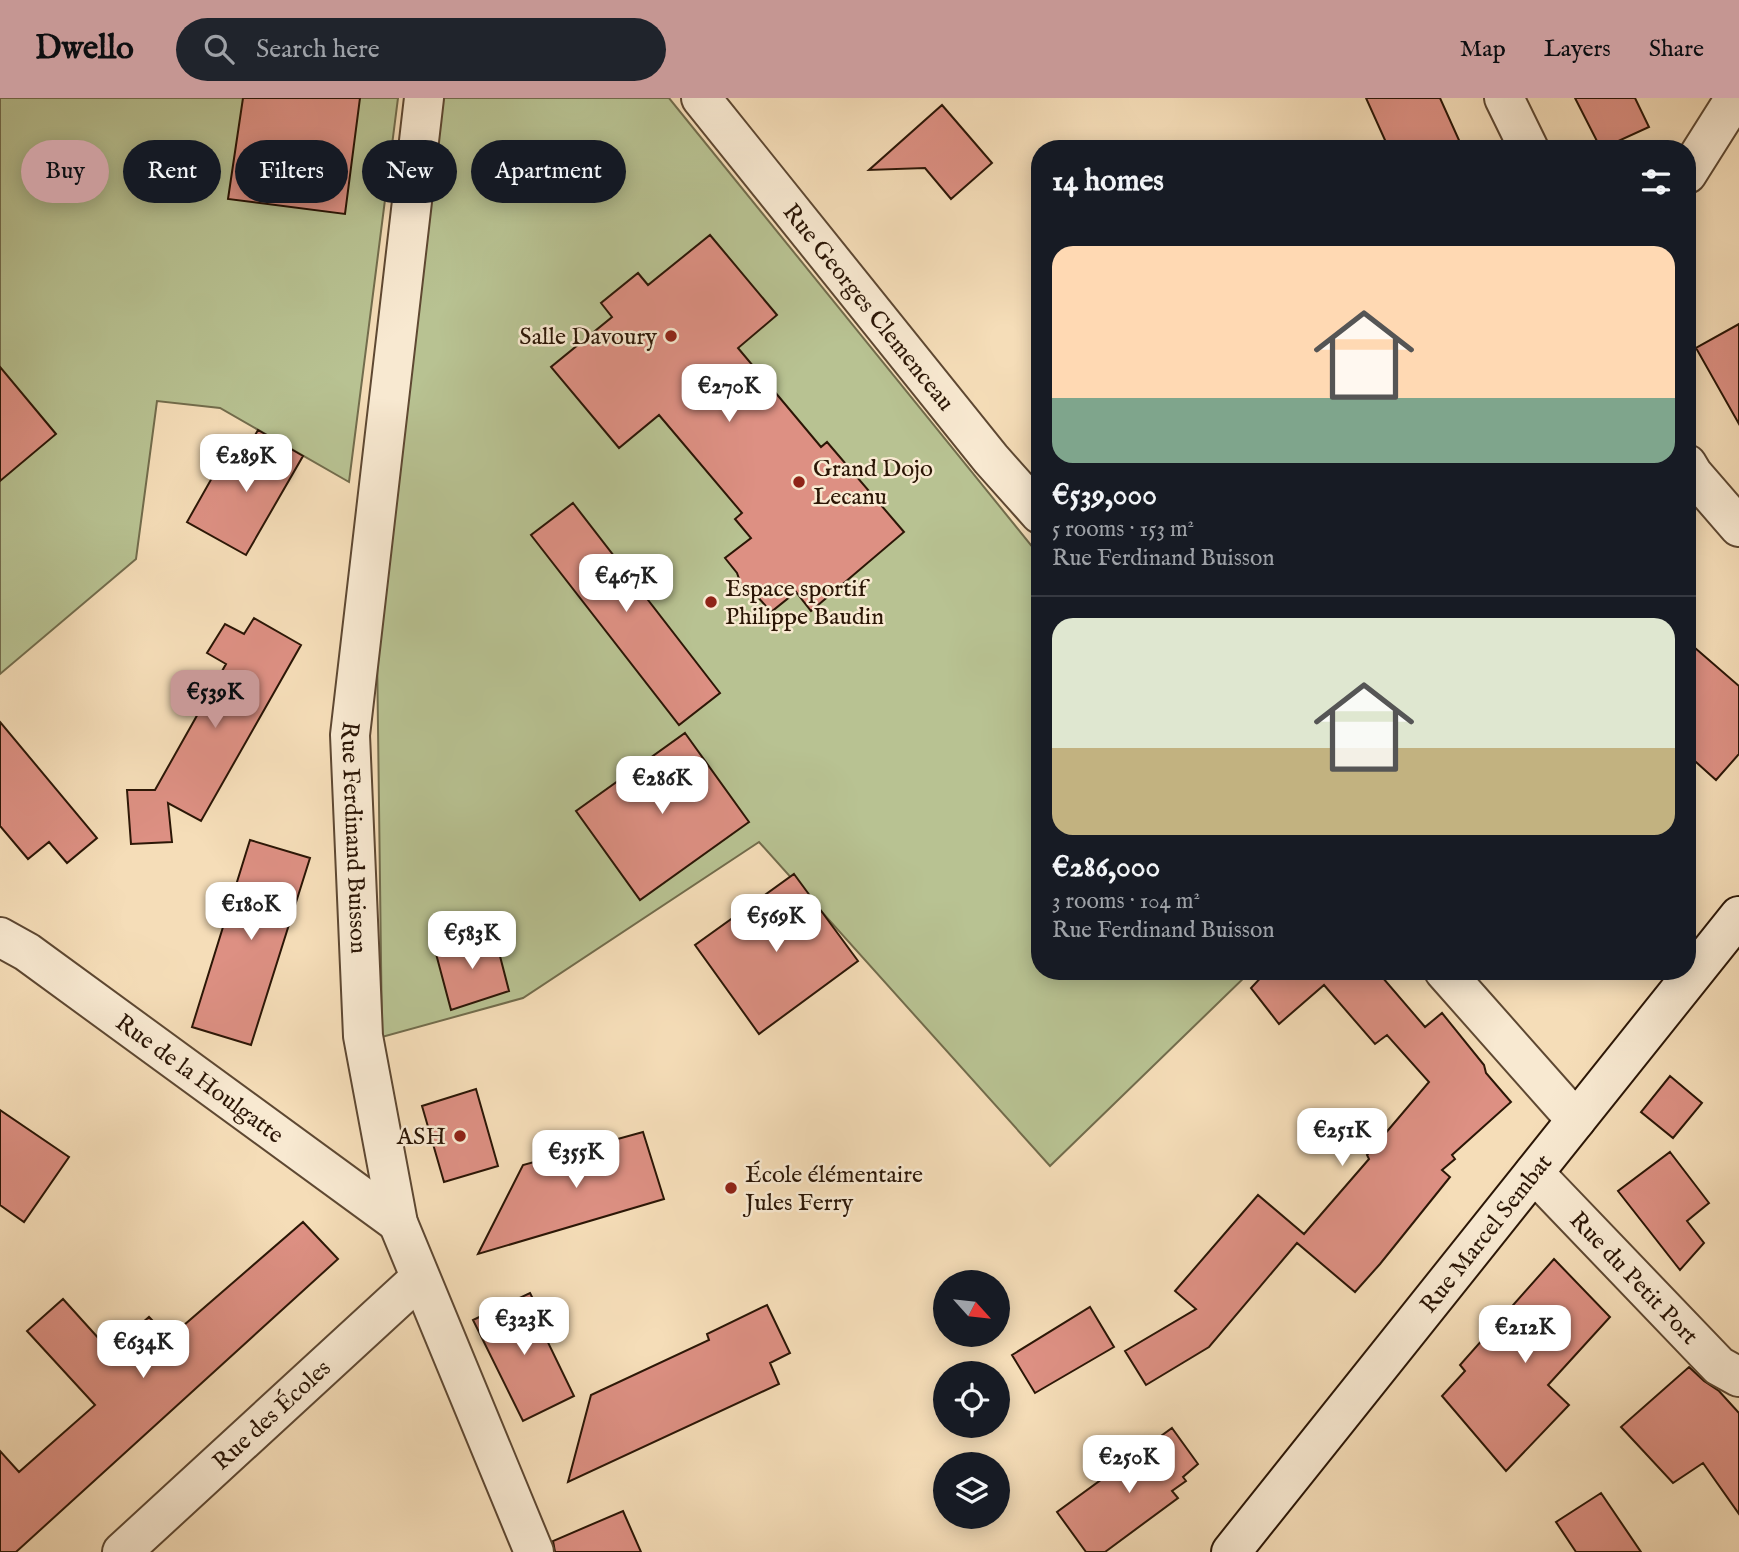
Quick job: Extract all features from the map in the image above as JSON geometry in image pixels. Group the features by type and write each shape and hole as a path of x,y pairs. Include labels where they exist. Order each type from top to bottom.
{"street":[{"name":"Rue Ferdinand Buisson","path":"424,98 351,734 363,1036 398,1223 534,1552"},
{"name":"Rue Georges Clemenceau","path":"701,98 983,448 1031,504"},
{"path":"1504,98 1525,140"},
{"path":"1696,160 1735,98"},
{"path":"1696,477 1739,527"},
{"name":"Rue Marcel Sembat","path":"1696,970 1739,916"},
{"name":"Rue de la Houlgatte","path":"0,937 38,960 398,1223"},
{"path":"1452,980 1576,1120"},
{"name":"Rue Marcel Sembat","path":"1231,1552 1688,980"},
{"name":"Rue du Petit Port","path":"1534,1173 1719,1366 1739,1377"},
{"name":"Rue des Écoles","path":"122,1552 421,1278"}],"green space":[{"path":"0,98 398,98 393,140 362,140 362,203 385,203 349,482 220,408 157,401 136,559 0,674"},
{"name":"Espace sportif Philippe Baudin","path":"436,98 669,98 1031,545 1031,980 1242,980 1050,1166 759,842 523,998 382,1037 377,650 425,203 457,203 457,140 432,140"}],"building":[{"path":"243,98 360,98 348,191 348,140 237,140"},
{"path":"1366,98 1440,98 1459,140 1385,140"},
{"path":"1575,98 1635,98 1649,127 1621,140 1596,140"},
{"path":"942,105 992,163 951,199 925,168 869,170"},
{"path":"235,152 235,200 228,199"},
{"path":"259,203 346,203 345,214"},
{"path":"710,235 777,315 738,348 821,447 827,442 904,532 811,611 796,592 771,612 757,596 744,593 737,573 725,558 751,538 735,519 742,513 659,415 619,448 551,367 612,317 601,303 638,273 648,285"},
{"path":"1739,324 1739,424 1696,348"},
{"path":"0,367 56,434 0,481"},
{"path":"258,430 303,456 246,555 187,522 217,469 231,477"},
{"path":"573,503 720,693 679,725 531,535"},
{"path":"254,618 301,645 201,821 168,803 172,842 131,844 127,790 155,790 226,664 207,653 225,624 244,634"},
{"path":"1696,649 1739,686 1739,754 1716,780 1696,762"},
{"path":"0,722 97,838 67,863 49,842 28,859 0,826"},
{"path":"685,733 749,822 640,900 576,811"},
{"path":"250,840 310,858 251,1045 192,1027"},
{"path":"794,874 858,961 759,1034 695,945"},
{"path":"494,933 509,991 451,1010 435,950"},
{"path":"1259,980 1385,980 1425,1027 1442,1013 1511,1102 1452,1155 1455,1159 1442,1170 1450,1177 1355,1292 1297,1243 1209,1347 1146,1385 1125,1351 1196,1309 1175,1291 1258,1195 1304,1234 1369,1159 1367,1155 1429,1082 1387,1035 1375,1044 1324,985 1279,1024 1251,988"},
{"path":"1670,1076 1702,1103 1673,1138 1641,1112"},
{"name":"ASH","path":"476,1089 498,1166 444,1182 422,1106"},
{"path":"0,1110 69,1157 24,1222 0,1205"},
{"path":"643,1132 664,1199 478,1254 523,1165"},
{"path":"1670,1152 1709,1203 1687,1221 1704,1243 1680,1270 1618,1191"},
{"path":"303,1222 338,1259 16,1552 0,1552 0,1451 19,1472 95,1405 27,1331 63,1299 110,1351 149,1317 169,1338"},
{"path":"1554,1259 1610,1317 1548,1385 1569,1405 1506,1471 1442,1396 1465,1371 1460,1365"},
{"path":"530,1293 545,1323 540,1326 574,1396 523,1421 473,1320"},
{"path":"767,1305 790,1353 770,1363 779,1384 568,1482 591,1395 709,1340 707,1334"},
{"path":"1090,1307 1114,1347 1035,1393 1012,1355"},
{"path":"1689,1367 1719,1391 1739,1413 1739,1514 1703,1463 1673,1483 1621,1427"},
{"path":"1172,1428 1198,1464 1183,1477 1186,1481 1172,1491 1178,1498 1105,1552 1086,1552 1057,1512"},
{"path":"1601,1493 1641,1552 1576,1552 1556,1522"},
{"path":"623,1511 641,1552 555,1552 553,1541"}],"place":[{"name":"Salle Davoury","path":"671,336"},
{"name":"Grand Dojo Lecanu","path":"799,482"},
{"name":"Espace sportif Philippe Baudin","path":"711,602"},
{"name":"ASH","path":"460,1136"},
{"name":"École élémentaire Jules Ferry","path":"731,1188"}]}
